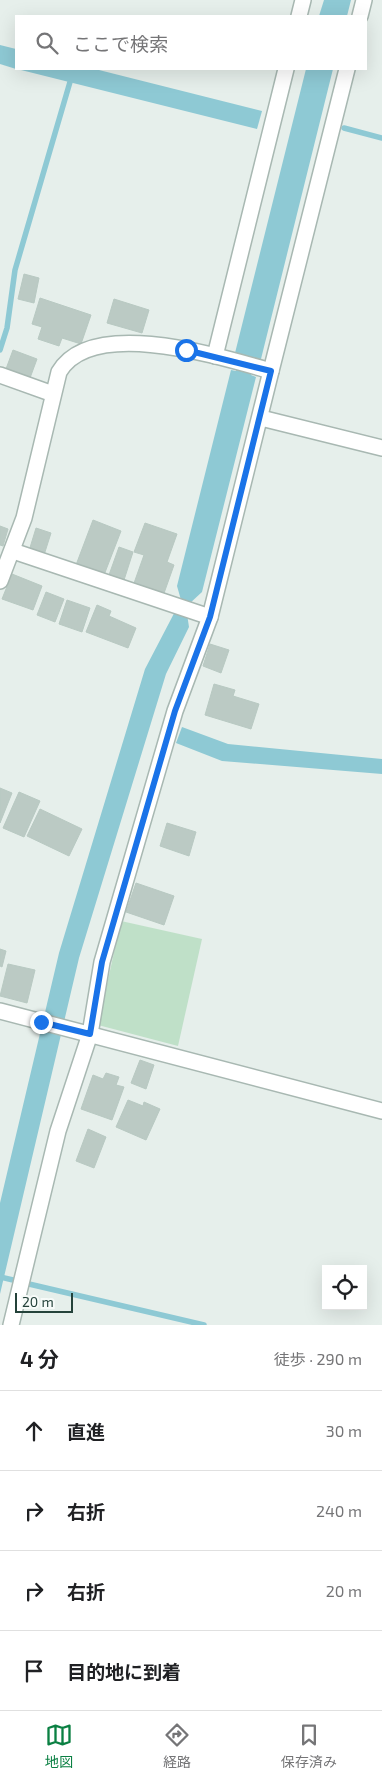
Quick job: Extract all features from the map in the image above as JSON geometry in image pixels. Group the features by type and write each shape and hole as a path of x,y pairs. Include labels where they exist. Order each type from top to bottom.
{"street":[{"path":"299,15 303,0"},
{"path":"360,15 364,0"},
{"path":"215,356 286,70"},
{"path":"11,1325 58,1131 90,1034 105,952 175,711 210,617 261,418 264,369 347,70"},
{"path":"0,581 24,518 59,372 68,359 93,346 139,344 215,356 264,369"},
{"path":"0,375 53,394"},
{"path":"261,418 382,448"},
{"path":"13,551 210,617"},
{"path":"0,1011 382,1111"}],"green space":[{"path":"121,921 202,939 178,1046 98,1025"}],"water":[{"path":"324,0 351,0 347,15 319,15"},
{"path":"0,45 15,49 15,69 0,64"},
{"path":"21,70 99,70 262,111 257,129"},
{"path":"306,70 333,70 261,359 254,358 251,375 256,377 202,592 189,604 187,614 189,627 166,674 79,958 0,1294 0,1203 59,953 145,669 181,600 177,586 231,370 236,371 240,355 235,353"},
{"path":"182,727 228,744 382,759 382,774 222,761 176,743"}],"building":[{"path":"24,274 39,278 34,303 18,299"},
{"path":"40,298 91,315 81,344 62,338 59,346 38,339 42,327 32,324"},
{"path":"114,299 149,310 142,333 107,323"},
{"path":"13,350 37,359 30,378 6,369"},
{"path":"93,520 121,531 104,575 76,565"},
{"path":"145,523 177,534 167,562 174,565 163,596 133,586 144,555 134,552"},
{"path":"0,526 8,529 3,546 0,545"},
{"path":"36,528 51,533 44,555 29,551"},
{"path":"119,547 133,552 124,580 109,575"},
{"path":"12,574 42,586 33,610 2,599"},
{"path":"46,592 64,599 55,622 37,615"},
{"path":"67,600 90,608 82,632 59,624"},
{"path":"97,605 111,611 109,616 136,628 128,648 86,632"},
{"path":"210,644 229,650 221,673 203,666"},
{"path":"214,684 235,690 233,696 259,704 251,729 205,715"},
{"path":"0,788 12,793 0,823"},
{"path":"19,792 40,801 24,837 3,828"},
{"path":"40,809 82,829 69,856 27,836"},
{"path":"167,823 196,832 189,856 160,846"},
{"path":"136,883 174,896 164,925 126,912"},
{"path":"0,949 6,951 2,967 0,966"},
{"path":"8,964 35,970 27,1003 0,996"},
{"path":"140,1060 154,1065 146,1089 131,1083"},
{"path":"106,1073 119,1077 116,1085 124,1087 112,1120 81,1109 93,1075 103,1079"},
{"path":"128,1100 143,1106 144,1102 160,1109 146,1140 116,1127"},
{"path":"88,1129 106,1137 94,1168 76,1161"}],"waterway":[{"path":"0,350 7,328 15,270 70,82"},
{"path":"344,128 382,138"},
{"path":"0,1277 13,1280"},
{"path":"29,1284 204,1325"}],"route":[{"path":"41,1022 90,1034 102,962 175,711 210,617 261,418 271,371 186,350"}]}
